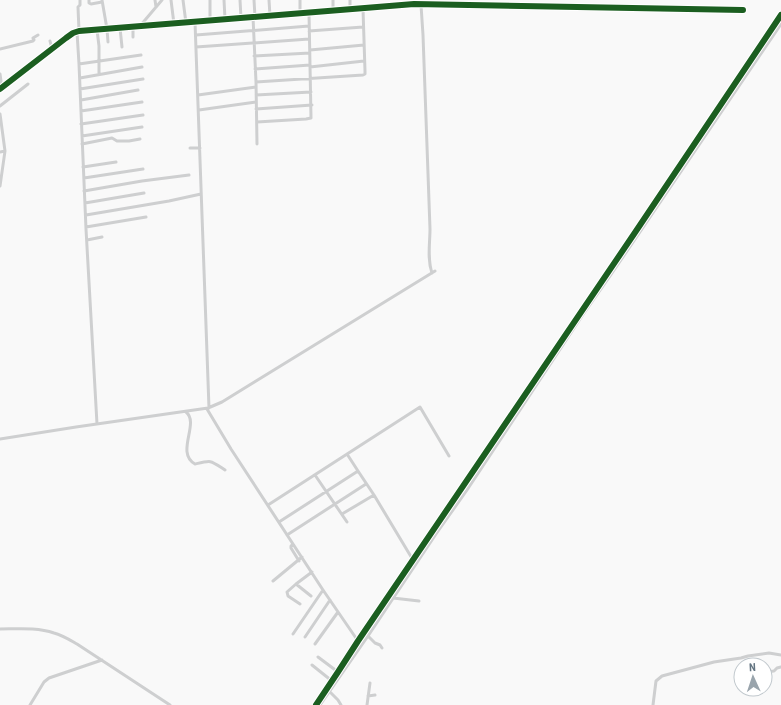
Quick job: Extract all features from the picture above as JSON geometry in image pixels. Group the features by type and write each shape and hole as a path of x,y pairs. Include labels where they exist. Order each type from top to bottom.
{"street":[{"path":"80,0 80,5 78,7 78,31 81,124 97,424"},
{"path":"89,0 89,3 91,4 102,1 108,42"},
{"path":"155,0 156,7"},
{"path":"140,26 162,0"},
{"path":"171,0 174,24"},
{"path":"183,0 186,23"},
{"path":"210,0 210,20"},
{"path":"224,0 225,19"},
{"path":"240,0 242,18"},
{"path":"254,0 253,30 257,144"},
{"path":"269,0 270,16"},
{"path":"300,0 300,13"},
{"path":"333,0 333,11"},
{"path":"350,0 350,10"},
{"path":"0,89 66,38 78,31 414,4 743,10"},
{"path":"0,439 208,408 222,402 434,272 430,259 421,5"},
{"path":"256,82 365,74 362,9"},
{"path":"257,122 311,118 312,105 309,13"},
{"path":"320,705 332,681 358,641 781,15"},
{"path":"195,22 206,297 208,408 231,449 358,641"},
{"path":"316,705 329,690 368,636 582,316 781,24"},
{"path":"196,35 309,26"},
{"path":"133,27 133,37"},
{"path":"309,31 363,27"},
{"path":"120,28 122,48"},
{"path":"97,30 99,46 99,74"},
{"path":"0,49 33,41 33,38 38,35"},
{"path":"196,47 309,39"},
{"path":"50,41 52,49"},
{"path":"254,56 364,45"},
{"path":"79,64 142,55"},
{"path":"255,69 364,61"},
{"path":"80,78 142,67"},
{"path":"0,74 0,82"},
{"path":"80,89 143,79"},
{"path":"0,106 28,84"},
{"path":"198,96 256,87"},
{"path":"81,100 138,90"},
{"path":"256,95 311,92"},
{"path":"81,111 142,102"},
{"path":"199,110 256,102"},
{"path":"256,109 312,105"},
{"path":"0,114 1,131 5,151 0,186"},
{"path":"81,124 143,115"},
{"path":"82,136 142,127"},
{"path":"82,144 112,138 117,141 140,139"},
{"path":"0,145 4,144"},
{"path":"190,148 200,148"},
{"path":"0,152 5,151"},
{"path":"83,167 116,162"},
{"path":"84,178 143,169"},
{"path":"84,191 188,175"},
{"path":"85,203 144,193"},
{"path":"86,215 201,194"},
{"path":"86,227 146,217"},
{"path":"87,240 102,237"},
{"path":"268,505 420,407 449,456"},
{"path":"186,412 189,414 190,418 187,447 187,456 189,460 195,464 208,461 212,462 224,470"},
{"path":"347,454 374,495 413,560"},
{"path":"279,522 358,472"},
{"path":"315,475 347,522"},
{"path":"287,535 366,484"},
{"path":"342,514 374,495"},
{"path":"293,544 291,548 299,561"},
{"path":"273,581 302,557"},
{"path":"300,604 288,596 288,591 312,572"},
{"path":"296,584 311,596"},
{"path":"293,634 323,590"},
{"path":"393,598 419,601"},
{"path":"305,637 330,600"},
{"path":"315,644 338,612"},
{"path":"0,629 42,630 55,633 77,644 170,705"},
{"path":"368,636 382,648"},
{"path":"654,705 656,681 662,676 714,662 748,656 769,653 781,655"},
{"path":"318,657 338,672"},
{"path":"30,705 44,682 49,678 102,660"},
{"path":"312,665 332,681"},
{"path":"367,705 370,683"},
{"path":"329,690 341,705"},
{"path":"368,696 375,695"}],"cycle path":[{"path":"0,89 66,38 79,31 414,4 743,10"},
{"path":"316,705 781,15"}]}
